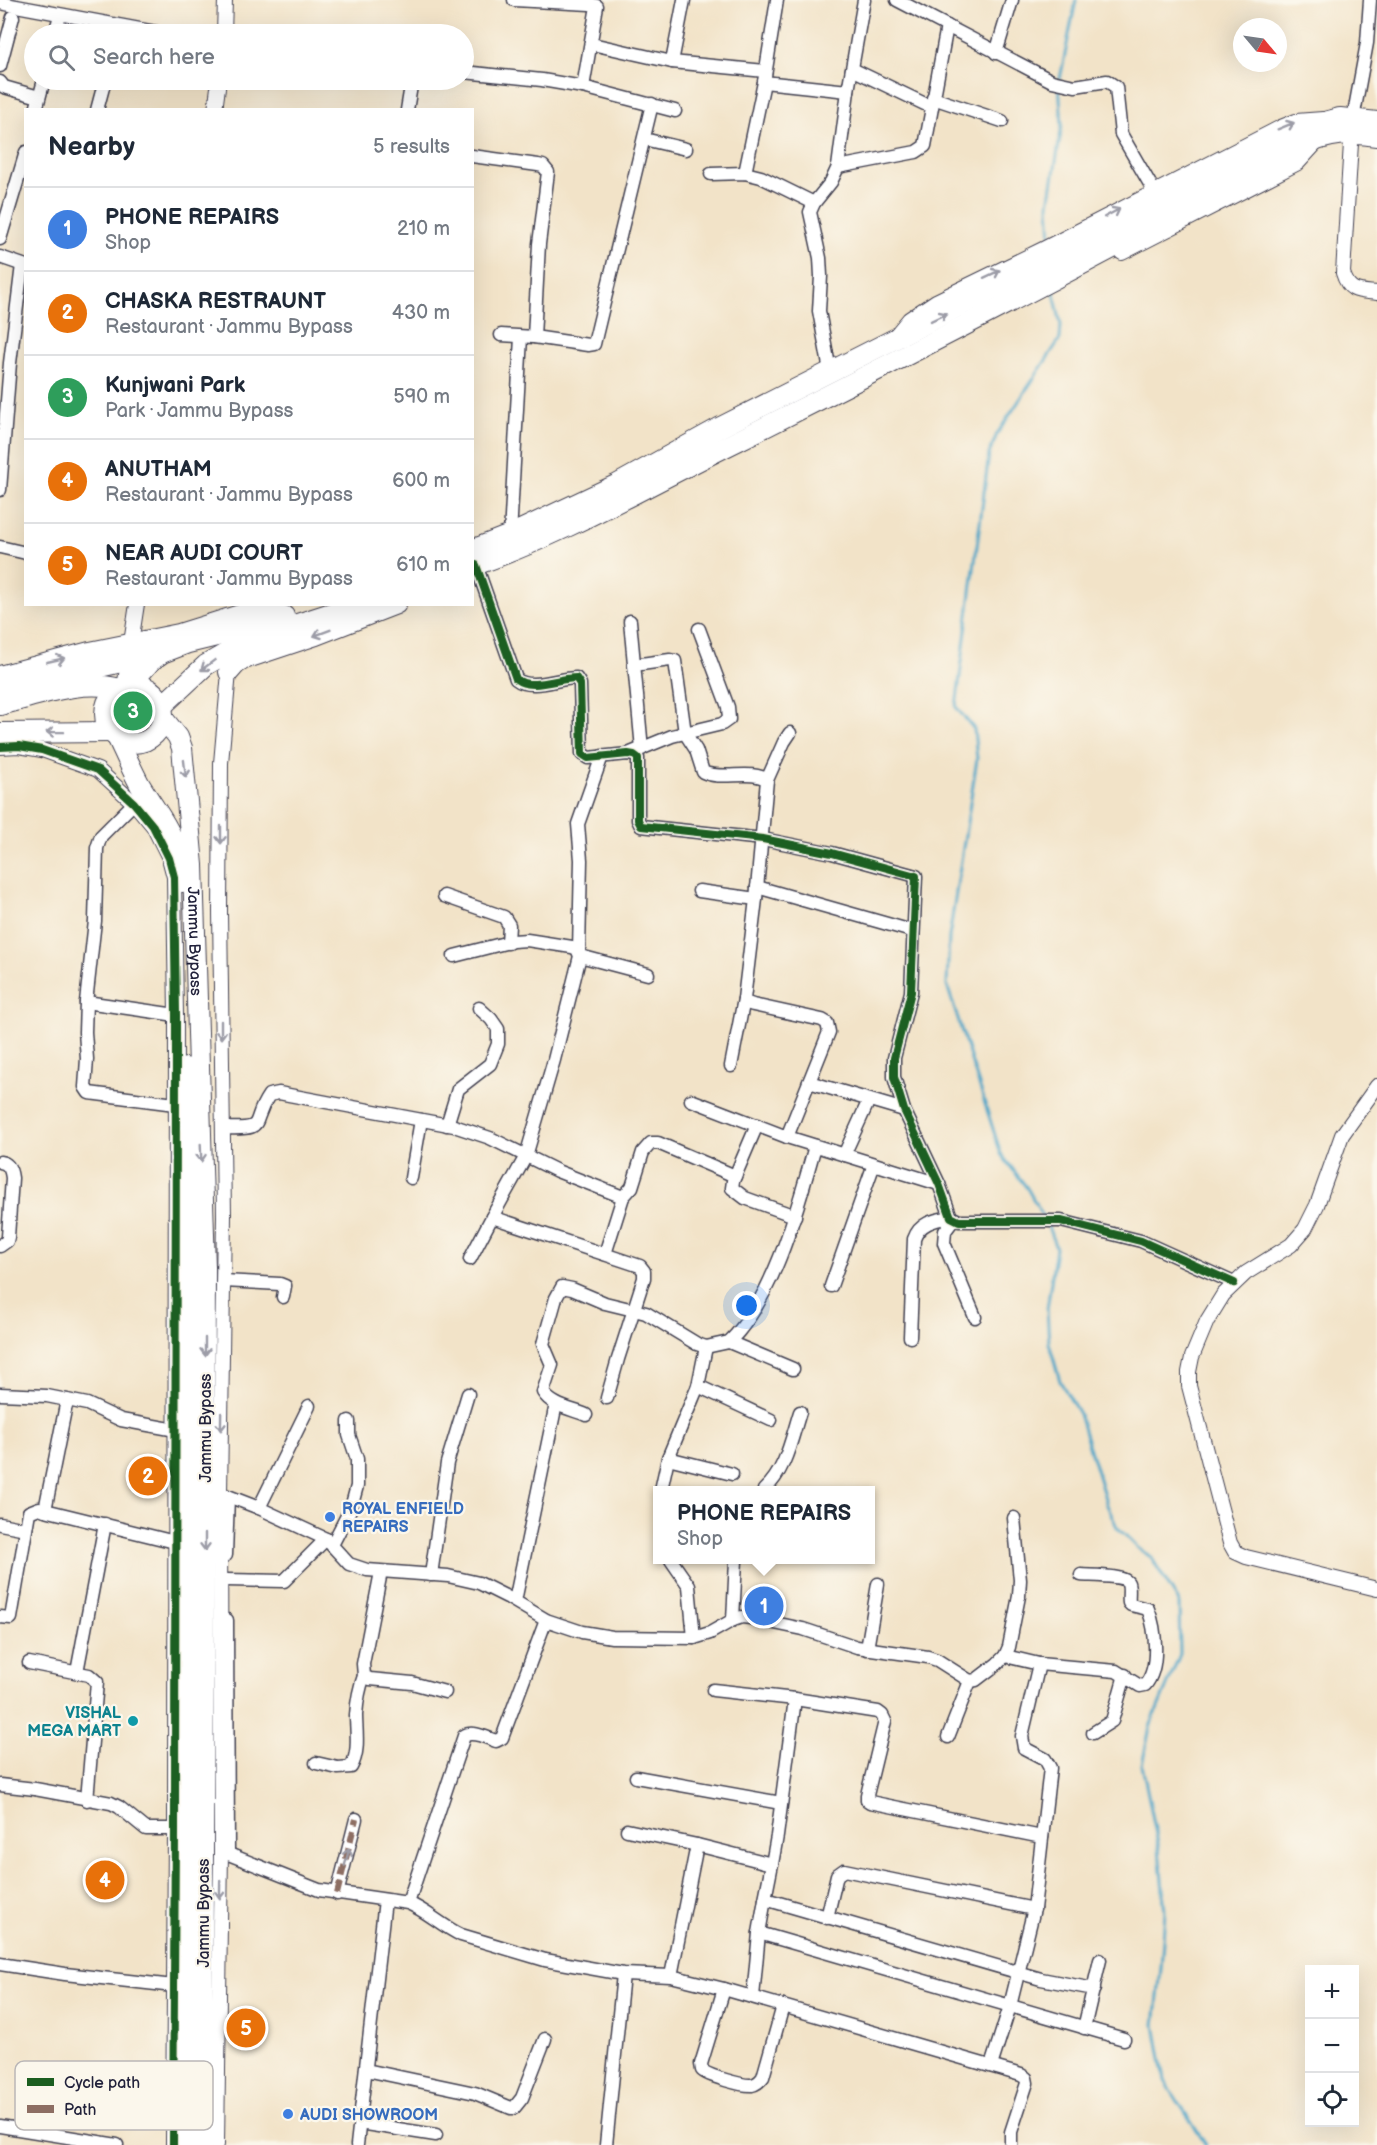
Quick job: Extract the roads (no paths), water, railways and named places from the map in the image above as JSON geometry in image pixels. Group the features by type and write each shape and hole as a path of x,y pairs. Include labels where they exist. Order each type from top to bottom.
{"highway":[{"path":"477,556 590,515 833,393 896,349 1062,246 1325,122 1348,124 1377,122"},
{"path":"477,556 510,528 616,485 829,365 896,349 1043,288 1348,124 1377,136"},
{"path":"0,690 129,652 269,606"},
{"path":"114,735 106,723 105,713 112,695 124,688 162,653 188,643 246,628 313,606"},
{"path":"162,712 206,665 231,650 282,629 353,606"},
{"path":"230,672 244,659 386,606"},
{"path":"0,676 38,664 129,652 162,653"},
{"path":"0,705 87,686 107,685 124,688 140,686 154,694 162,712 160,726 154,734 137,743 127,742 114,735 0,733"},
{"name":"Jammu Bypass","path":"162,712 178,737 182,748 193,865 205,1268 218,1495 204,2061"},
{"name":"Jammu Bypass","path":"114,735 140,785 172,835 181,867 184,909 189,1393 185,2061"},
{"name":"Jammu Bypass","path":"184,2130 184,2145"},
{"name":"Jammu Bypass","path":"202,2130 202,2145"}],"street":[{"path":"224,24 225,0"},
{"path":"514,0 595,4 597,6 583,87"},
{"path":"672,62 684,0"},
{"path":"745,173 765,76 777,0"},
{"path":"829,365 819,311 820,258 810,219 814,203 831,182 838,167 848,91 864,0"},
{"path":"897,0 1052,81 1068,86 1107,81 1116,87 1121,134 1154,191"},
{"path":"1370,0 1367,43 1348,124 1342,273 1346,284 1351,288 1377,292"},
{"path":"996,52 1008,1"},
{"path":"0,3 111,24"},
{"path":"58,24 60,15"},
{"path":"0,66 14,17"},
{"path":"838,167 921,150 926,142 947,26"},
{"path":"592,44 672,62 848,91"},
{"path":"852,69 932,103 1002,121"},
{"path":"474,73 583,87 675,111"},
{"path":"0,82 4,87 38,103"},
{"path":"98,108 102,90"},
{"path":"215,108 218,90"},
{"path":"406,108 410,90"},
{"path":"501,335 594,344 652,104"},
{"path":"1062,246 1154,191 1281,127 1311,119 1348,124"},
{"path":"644,138 686,149"},
{"path":"474,156 543,166 549,172 539,243 534,338"},
{"path":"0,239 24,159"},
{"path":"711,174 745,173 761,177 814,203"},
{"path":"0,257 24,265 10,363 0,489"},
{"path":"510,528 521,337"},
{"path":"0,547 24,553"},
{"path":"477,556 516,679 531,684 571,678 579,680 582,754 588,758 628,754 634,755 639,763 638,820 640,826 763,839 832,853 916,876 911,992 894,1077 904,1110 939,1184 952,1218 945,1231 944,1243 975,1317"},
{"path":"124,688 137,606"},
{"path":"630,621 642,748"},
{"path":"628,754 672,736 722,724 729,719 728,707 699,629"},
{"path":"634,665 670,660 675,662 685,733 696,750 703,772 711,775 759,776 767,780"},
{"path":"224,1684 218,1495 223,1281 220,923 221,763 230,672"},
{"path":"731,1066 744,999 763,839 767,780 790,733"},
{"path":"0,747 19,746 42,750 98,770 134,803 153,826 169,858 174,877 176,1430 173,2061"},
{"path":"470,1259 526,1156 554,1060 579,953 581,860 578,824 602,756"},
{"path":"134,803 98,840 95,921 86,1002 86,1091 175,1104"},
{"path":"699,891 756,893 912,931"},
{"path":"444,896 504,917 509,925 508,943"},
{"path":"454,956 527,940 572,947 579,953 648,974"},
{"path":"744,999 753,1005 822,1020 827,1023 830,1032 787,1137"},
{"path":"86,1002 176,1015"},
{"path":"447,1125 458,1089 490,1064 498,1044 498,1029 479,1008"},
{"path":"809,1082 904,1110"},
{"path":"1377,1086 1342,1136 1317,1205 1305,1229 1291,1245 1234,1283 1223,1295 1207,1321 1192,1357 1189,1372 1192,1401 1235,1552 1246,1557 1377,1589"},
{"path":"223,1128 254,1126 260,1119 270,1095 279,1093 447,1125 490,1138 557,1171 623,1197"},
{"path":"691,1100 787,1137 939,1184"},
{"path":"844,1155 869,1100"},
{"path":"411,1178 421,1120"},
{"path":"757,1125 732,1186 736,1193 795,1216"},
{"path":"605,1254 623,1197 632,1187 643,1152 651,1143 658,1143 735,1176"},
{"path":"729,1342 741,1328 764,1292 795,1216 815,1146"},
{"path":"0,1162 11,1170 12,1178 8,1237 7,1241 0,1246"},
{"path":"831,1286 874,1164"},
{"path":"492,1217 635,1264 644,1271 635,1310 607,1398"},
{"path":"910,1337 916,1233 927,1223 952,1218 959,1221 1076,1223 1141,1240 1234,1283"},
{"path":"223,1281 280,1284 285,1287 283,1297"},
{"path":"586,1414 556,1404 543,1392 552,1365 543,1344 558,1291 564,1287 605,1303 656,1317 697,1344 706,1347 729,1342 793,1369"},
{"path":"663,1486 668,1458 698,1386 706,1347"},
{"path":"698,1386 771,1420"},
{"path":"0,1394 47,1396 68,1400 87,1404 121,1420 176,1430"},
{"path":"431,1575 447,1463 468,1394"},
{"path":"45,1510 68,1400"},
{"path":"515,1601 556,1404"},
{"path":"259,1508 309,1406"},
{"path":"769,1486 783,1466 800,1412"},
{"path":"226,1580 284,1581 329,1542 351,1508 357,1486 357,1458 349,1435 350,1421"},
{"path":"668,1458 732,1474"},
{"path":"218,1495 259,1508 329,1542 349,1564 381,1572 448,1576 479,1583 546,1620 582,1632 612,1636 694,1638 710,1633 733,1620 742,1617 751,1618 803,1629 867,1649 928,1657 937,1660 970,1681 976,1680 1005,1656 1015,1621 1019,1596 1014,1518"},
{"path":"217,2145 225,1853 226,1580 218,1495"},
{"path":"0,1617 11,1618 29,1512 39,1508 175,1542"},
{"path":"0,1524 27,1529"},
{"path":"77,1672 105,1524"},
{"path":"674,1564 689,1587 694,1638"},
{"path":"733,1620 736,1564"},
{"path":"316,1763 346,1768 351,1767 354,1762 358,1697 364,1676 363,1664 381,1572"},
{"path":"1005,1656 1039,1664 1109,1670 1125,1675 1142,1687 1148,1682 1153,1673 1154,1645 1152,1622 1148,1609 1129,1603 1126,1580 1118,1577 1081,1575"},
{"path":"867,1649 878,1584"},
{"path":"408,1903 464,1736 473,1734 496,1741 502,1738 546,1620"},
{"path":"29,1663 77,1672 94,1677 97,1682 87,1800"},
{"path":"991,2066 1010,2006 1034,1909 1050,1768 1045,1759 1024,1748 1022,1736 1039,1664"},
{"path":"1092,1733 1112,1721 1125,1675"},
{"path":"364,1676 370,1679 412,1683 445,1692"},
{"path":"948,1737 970,1681"},
{"path":"713,1690 795,1699 878,1712 885,1721 867,1800 1042,1837"},
{"path":"753,1998 759,1933 782,1803 795,1699"},
{"path":"636,1777 782,1803"},
{"path":"0,1785 111,1803 146,1829 175,1829"},
{"path":"337,1894 357,1819"},
{"path":"627,1830 772,1864"},
{"path":"671,1976 697,1845"},
{"path":"225,1853 319,1890 408,1903 461,1935 545,1960 623,1974 671,1976 724,1989 1026,2078 1027,2083 1011,2132 1011,2145"},
{"path":"826,1918 837,1875 844,1870 1034,1909"},
{"path":"765,1899 1018,1972 1094,1989"},
{"path":"357,2145 385,1900"},
{"path":"759,1933 1124,2039"},
{"path":"1084,2028 1100,1960"},
{"path":"0,1964 174,1986"},
{"path":"606,2145 623,1974"},
{"path":"724,1989 701,2064 702,2070 749,2086 763,2077 783,2006"},
{"path":"366,2070 475,2093 514,2108 522,2098 545,2039"},
{"path":"359,2123 435,2134"},
{"path":"0,2126 15,2130"},
{"path":"15,2130 54,2140 111,2145"},
{"path":"172,2130 172,2145"}],"waterway":[{"path":"1060,79 1076,0"},
{"path":"1051,240 1049,204 1062,125 1059,85"},
{"path":"1044,1218 1027,1188 1001,1154 947,985 949,937 977,759 974,729 956,707 989,454 997,434 1060,339 1061,325 1053,288"},
{"path":"1047,1224 1056,1248 1047,1309 1049,1343 1060,1381 1079,1414 1107,1505 1117,1527 1139,1549 1151,1557 1179,1602 1180,1654 1150,1727 1142,1765 1159,1849 1165,1912 1155,2025 1165,2081 1206,2145"}],"place":[{"name":"Kunjwani Park","path":"133,711"},
{"name":"CHASKA RESTRAUNT","path":"148,1476"},
{"name":"ROYAL ENFIELD REPAIRS","path":"330,1517"},
{"name":"PHONE REPAIRS","path":"764,1606"},
{"name":"VISHAL MEGA MART","path":"133,1721"},
{"name":"ANUTHAM","path":"105,1880"},
{"name":"NEAR AUDI COURT","path":"246,2028"},
{"name":"AUDI SHOWROOM","path":"288,2114"}]}
